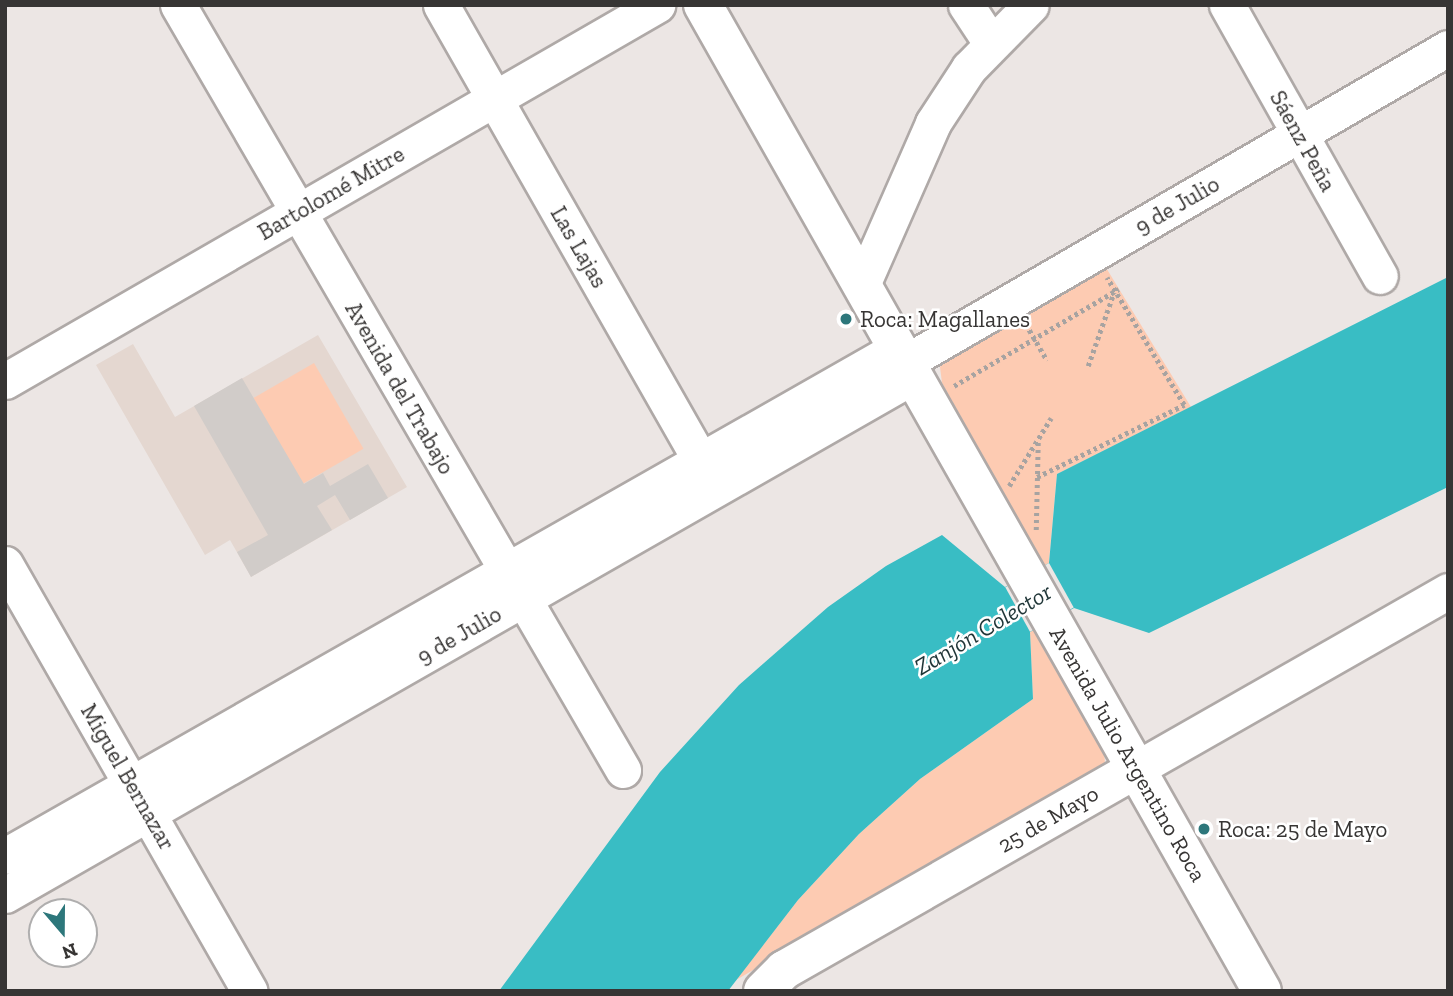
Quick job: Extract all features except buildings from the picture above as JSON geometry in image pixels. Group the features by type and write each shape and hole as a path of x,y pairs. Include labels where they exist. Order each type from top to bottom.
{"main road":[{"name":"Avenida Julio Argentino Roca","path":"703,5 862,285 916,369 1052,620 1262,991"},
{"name":"25 de Mayo","path":"763,991 784,970 1136,769"}],"street":[{"name":"Avenida del Trabajo","path":"178,5 623,770"},
{"name":"Las Lajas","path":"441,5 708,475"},
{"name":"Bartolomé Mitre","path":"5,381 657,5"},
{"path":"862,285 933,123 969,68 1031,5"},
{"name":"Sáenz Peña","path":"1227,5 1380,276"},
{"path":"969,10 991,43"},
{"name":"9 de Julio","path":"5,895 140,799 708,475 916,369 1300,134 1448,48"},
{"name":"Miguel Bernazar","path":"5,564 250,991"},
{"name":"25 de Mayo","path":"1136,769 1448,591"},
{"name":"9 de Julio","path":"5,856 140,799"}],"path":[{"path":"1037,477 1184,405 1117,290 1101,269"},
{"path":"916,369 1034,338 1117,290"},
{"path":"1088,366 1117,290"},
{"path":"1020,315 1047,360"},
{"path":"1006,492 1051,418"},
{"path":"1036,531 1038,439"}],"shaded area":[{"path":"1105,266 1191,407 1057,474 1049,561 1448,435 1044,566 942,383 940,367 945,358"},
{"path":"318,335 407,487 251,577 230,540 205,555 96,365 133,344 175,417"},
{"path":"314,363 364,449 303,484 253,398"},
{"path":"1035,629 1104,752 1105,763 1100,770 736,980 798,900 859,834 920,779 1033,699 1030,633 555,991 700,795"}],"water":[{"name":"Zanjón Colector","path":"1448,277 1448,487 1149,633 1074,608 1030,632 1033,699 920,779 859,834 798,900 728,991 499,991 660,772 739,685 828,607 886,566 942,535 1005,587 1049,563 1057,474"}],"pier":[{"path":"1049,563 1074,608 1030,632 1005,587"}],"place":[{"name":"Roca: Magallanes","path":"846,319"},
{"name":"Roca: 25 de Mayo","path":"1204,829"}]}
